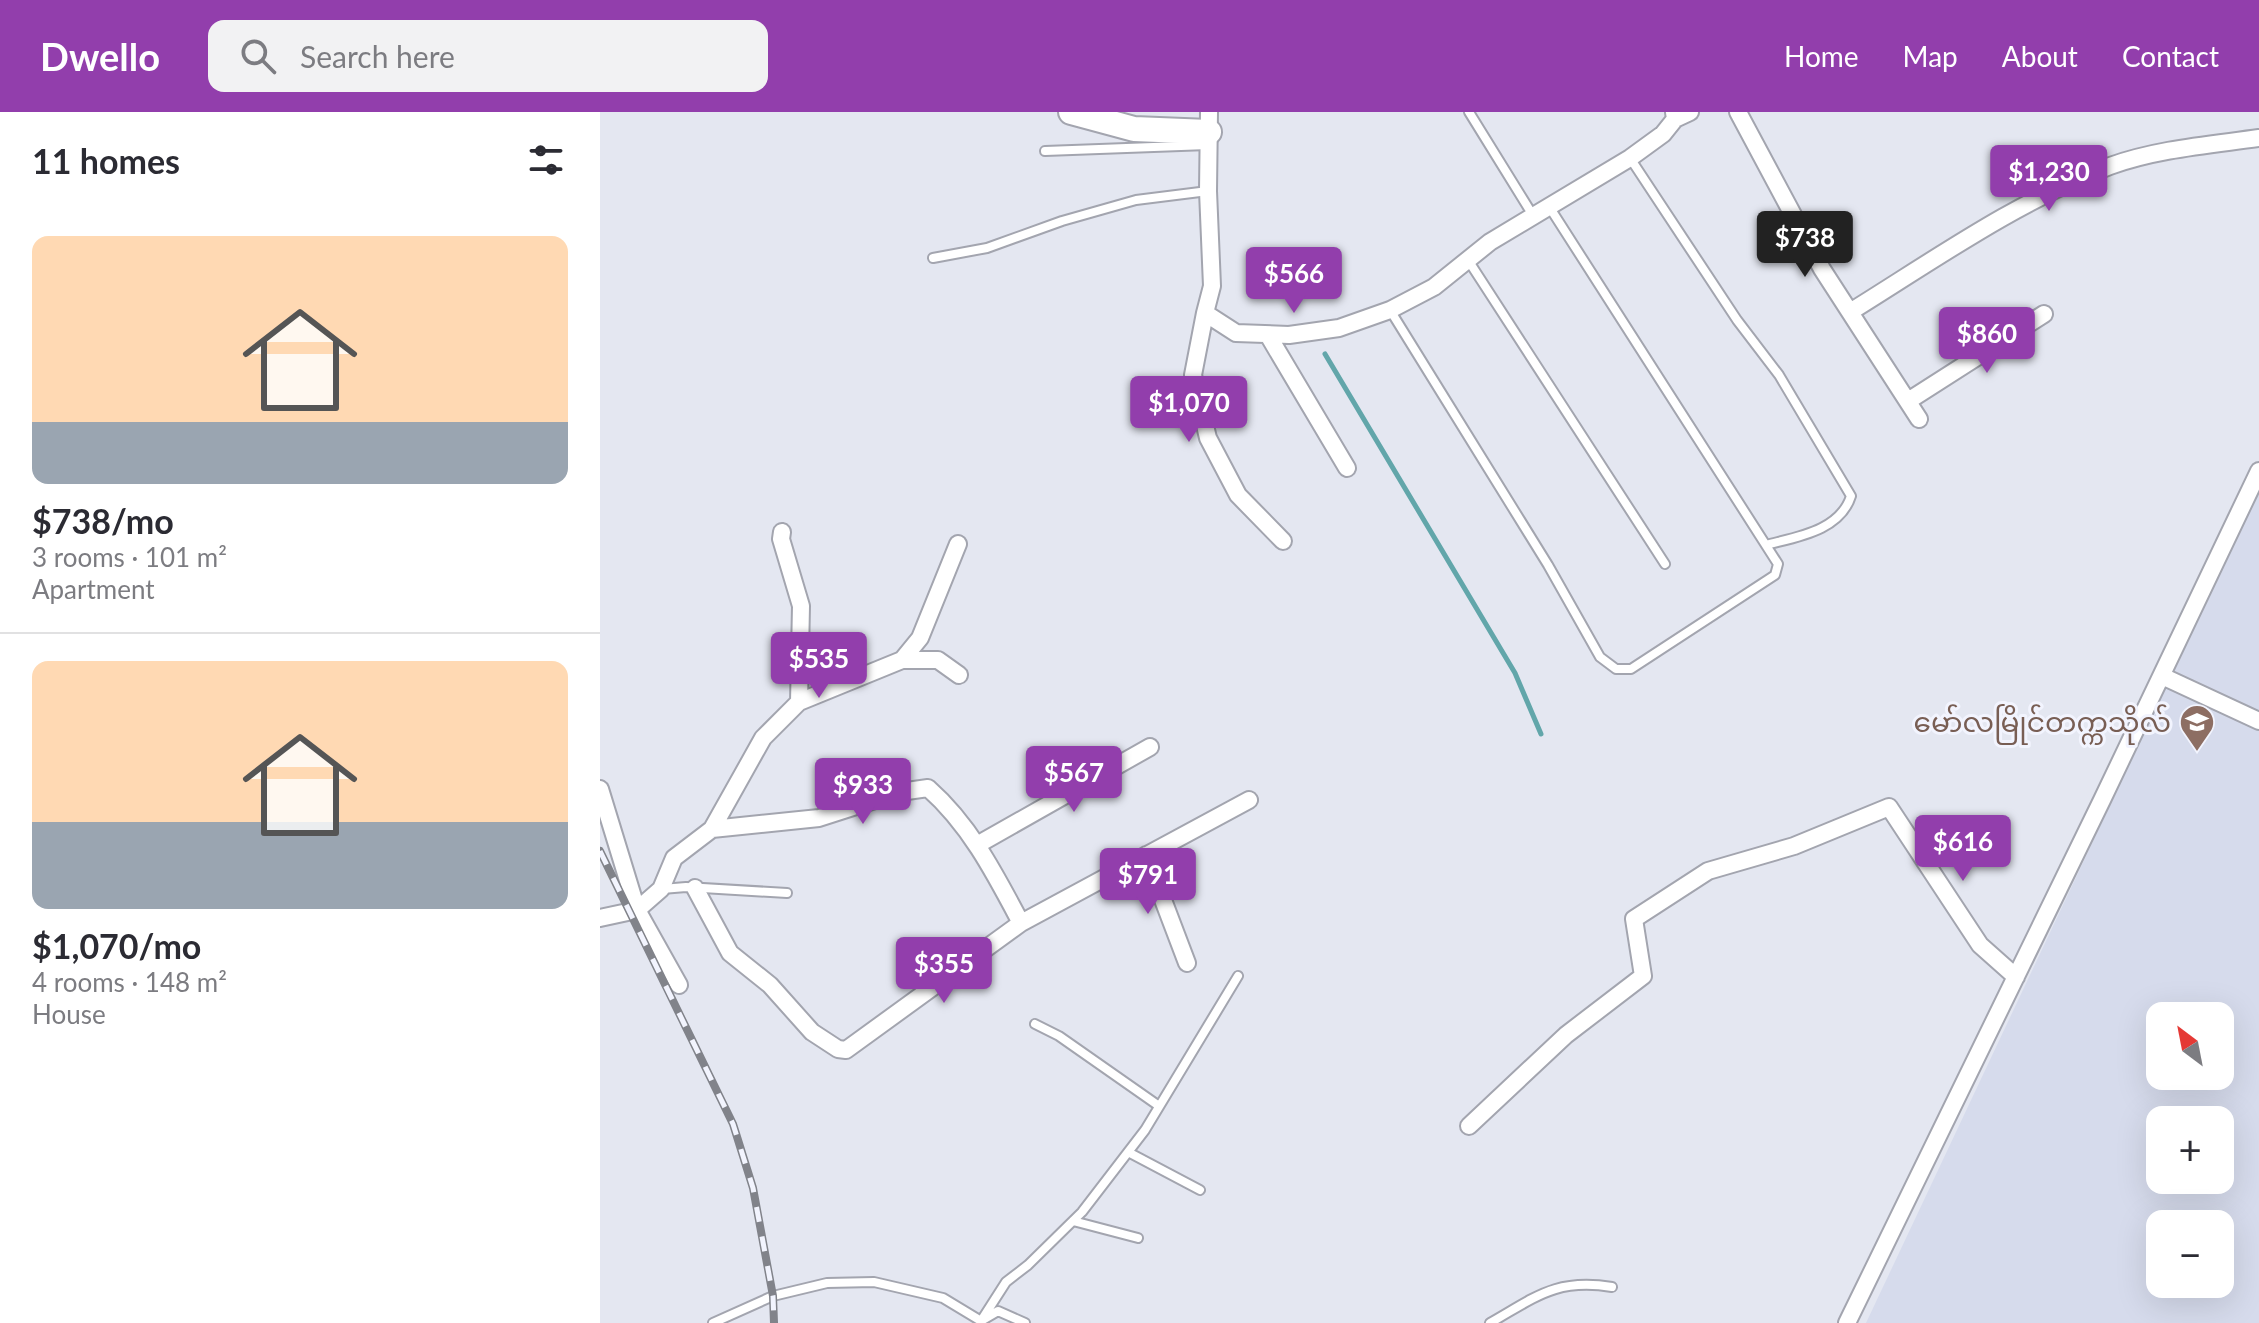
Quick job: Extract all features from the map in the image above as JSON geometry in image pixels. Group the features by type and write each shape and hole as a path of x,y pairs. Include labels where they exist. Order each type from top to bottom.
{"street":[{"path":"1071,112 1134,129 1209,130 1212,286 1193,375 1208,438 1238,495 1283,541"},
{"path":"1738,112 1822,269 1919,419"},
{"path":"1205,313 1236,333 1289,335 1339,328 1390,310 1434,287 1490,242 1630,158 1663,134 1680,114"},
{"path":"1850,312 2040,195 2112,165 2175,150 2259,138"},
{"path":"1908,401 2044,314"},
{"path":"1268,335 1347,468"},
{"path":"1847,1323 2259,471"},
{"path":"782,532 781,539 801,606 799,702"},
{"path":"902,660 920,638 958,544"},
{"path":"600,918 637,910 661,889 674,858 712,829 763,738 799,702 902,660 938,660 959,675"},
{"path":"2162,676 2259,721"},
{"path":"977,845 1150,747"},
{"path":"712,829 819,818 900,792 928,788 948,805 990,863 1021,923"},
{"path":"600,789 637,910 679,985"},
{"path":"695,888 730,953 770,985 812,1032 838,1049 846,1050 1021,923 1249,800"},
{"path":"1469,1126 1566,1035 1643,976 1634,919 1708,871 1794,846 1889,807 1980,945 2016,977"},
{"path":"1146,855 1187,963"}],"lane":[{"path":"1469,112 1534,218"},
{"path":"1045,151 1209,130"},
{"path":"1630,158 1737,320 1779,375 1851,496 1848,505 1819,529 1766,545"},
{"path":"933,258 987,248 1062,221 1136,200 1208,191"},
{"path":"1390,310 1548,565 1600,657 1616,669 1631,669 1775,575 1778,564 1550,208"},
{"path":"1468,259 1665,564"},
{"path":"661,889 787,893"},
{"path":"981,1321 1006,1282 1073,1221 1145,1130 1238,976"},
{"path":"1035,1024 1059,1036 1159,1106"},
{"path":"1128,1152 1200,1190"},
{"path":"1073,1221 1138,1238"},
{"path":"713,1323 773,1296 827,1283 874,1282 943,1298 981,1321"},
{"path":"1490,1323 1549,1289 1584,1282 1612,1287"},
{"path":"981,1321 998,1311 1025,1323"}],"shaded area":[{"name":"မော်လမြိုင်တက္ကသိုလ်","path":"2259,489 2259,1323 1866,1323"}],"waterway":[{"path":"1325,354 1515,673 1541,734"}],"railway":[{"path":"600,851 733,1124 753,1188 773,1296 774,1323"}],"place":[{"name":"မော်လမြိုင်တက္ကသိုလ်","path":"2197,753"}]}
